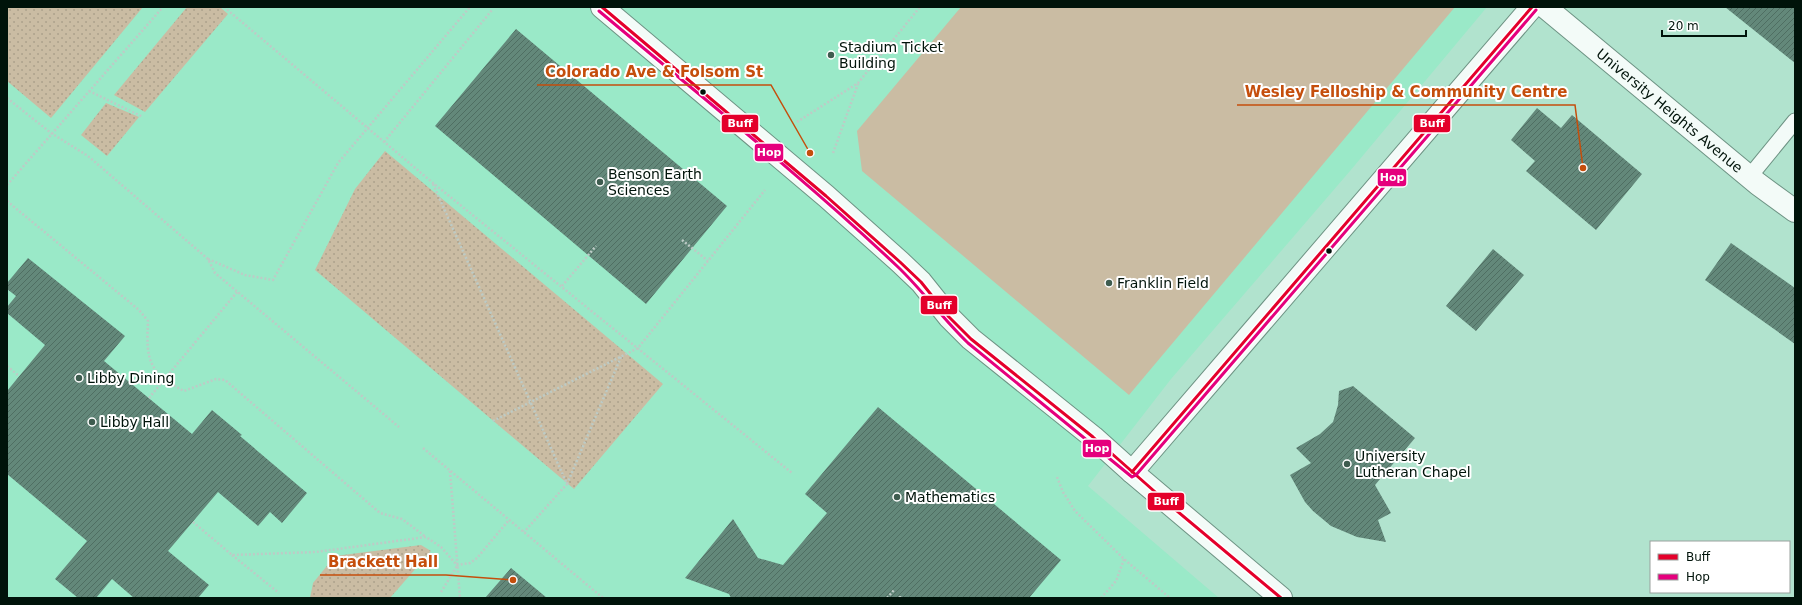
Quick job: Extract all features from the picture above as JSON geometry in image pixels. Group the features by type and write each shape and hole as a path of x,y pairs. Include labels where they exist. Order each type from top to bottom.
{"street":[{"path":"602,7 826,196 900,262 971,339 1092,437 1281,598"},
{"path":"1132,472 1532,7"},
{"name":"University Heights Avenue","path":"1546,7 1750,176 1795,211"}],"lane":[{"path":"1750,176 1795,121"}],"path":[{"path":"7,186 163,7"},
{"path":"224,7 432,183 562,286 792,473"},
{"path":"7,98 52,133 88,156 208,259 246,275 273,280 338,163 470,7"},
{"path":"797,122 858,83 920,7"},
{"path":"384,142 492,10"},
{"path":"833,152 858,83"},
{"path":"89,91 143,117"},
{"path":"432,183 567,484"},
{"path":"493,421 638,348 765,190"},
{"path":"7,201 139,310 148,321 147,349 149,360 165,378 184,391 216,379 225,380 380,513 402,519 426,538 441,547 457,565"},
{"path":"682,240 708,261"},
{"path":"562,286 596,246"},
{"path":"208,259 215,273 399,427"},
{"path":"149,398 237,292"},
{"path":"524,532 567,484 621,356"},
{"path":"7,366 19,376"},
{"path":"423,448 603,598"},
{"path":"450,471 460,598"},
{"path":"1057,477 1063,492 1075,511 1124,559 1170,598"},
{"path":"457,565 470,563 477,558 510,520"},
{"path":"193,522 279,594"},
{"path":"232,555 316,552 426,538"},
{"path":"1101,598 1116,581 1124,559"},
{"path":"441,592 457,565"},
{"path":"887,598 895,589"}],"shaded area":[{"path":"7,7 1487,7 1350,171 1171,379 1088,486 1219,598 7,598"},
{"path":"7,7 143,7 51,118 7,81"},
{"path":"187,7 220,7 228,14 145,112 114,95"},
{"name":"Franklin Field","path":"961,7 1455,7 1129,395 862,171 857,131"},
{"path":"106,103 139,117 107,156 81,135"},
{"path":"385,151 663,384 574,489 315,270 355,189"},
{"path":"421,545 431,551 390,598 310,598 313,583 335,556"}],"building":[{"path":"1725,7 1795,7 1795,63"},
{"name":"Benson Earth Sciences","path":"516,29 727,206 646,304 435,126"},
{"path":"1537,108 1561,128 1572,115 1642,174 1596,230 1526,171 1535,161 1511,140"},
{"path":"1731,243 1795,288 1795,344 1705,280"},
{"path":"1493,249 1524,275 1476,331 1446,306"},
{"name":"Libby Hall","path":"28,258 125,336 104,361 192,434 212,410 307,493 282,523 270,512 258,526 218,492 168,551 209,585 198,598 134,598 112,579 96,598 78,598 55,579 87,541 7,474 7,391 45,345 7,313 7,307 16,296 7,289 7,283"},
{"name":"University Lutheran Chapel","path":"1353,386 1415,438 1375,485 1391,513 1378,520 1386,542 1357,537 1331,526 1305,502 1290,475 1311,463 1296,448 1320,434 1333,422 1338,405 1339,391"},
{"name":"Mathematics","path":"878,407 1061,560 1029,598 731,598 729,594 685,578 733,519 758,558 783,565 827,513 805,494"},
{"path":"511,568 547,598 485,598"}],"transit line":[{"name":"Buff","path":"602,7 826,196 900,262 921,282 949,317 971,339 1093,437 1171,506 1281,598"},
{"name":"Buff","path":"1132,472 1532,7"},
{"name":"Hop","path":"599,11 788,169 862,234 907,276 968,343 1132,477 1136,475 1536,10"}],"place":[{"name":"Stadium Ticket Building","path":"831,55"},
{"name":"Colorado Ave & Folsom St","path":"810,153"},
{"name":"Wesley Felloship & Community Centre","path":"1583,168"},
{"name":"Benson Earth Sciences","path":"600,182"},
{"name":"Franklin Field","path":"1109,283"},
{"name":"Libby Dining","path":"79,378"},
{"name":"Libby Hall","path":"92,422"},
{"name":"University Lutheran Chapel","path":"1347,464"},
{"name":"Mathematics","path":"897,497"},
{"name":"Brackett Hall","path":"513,580"}]}
